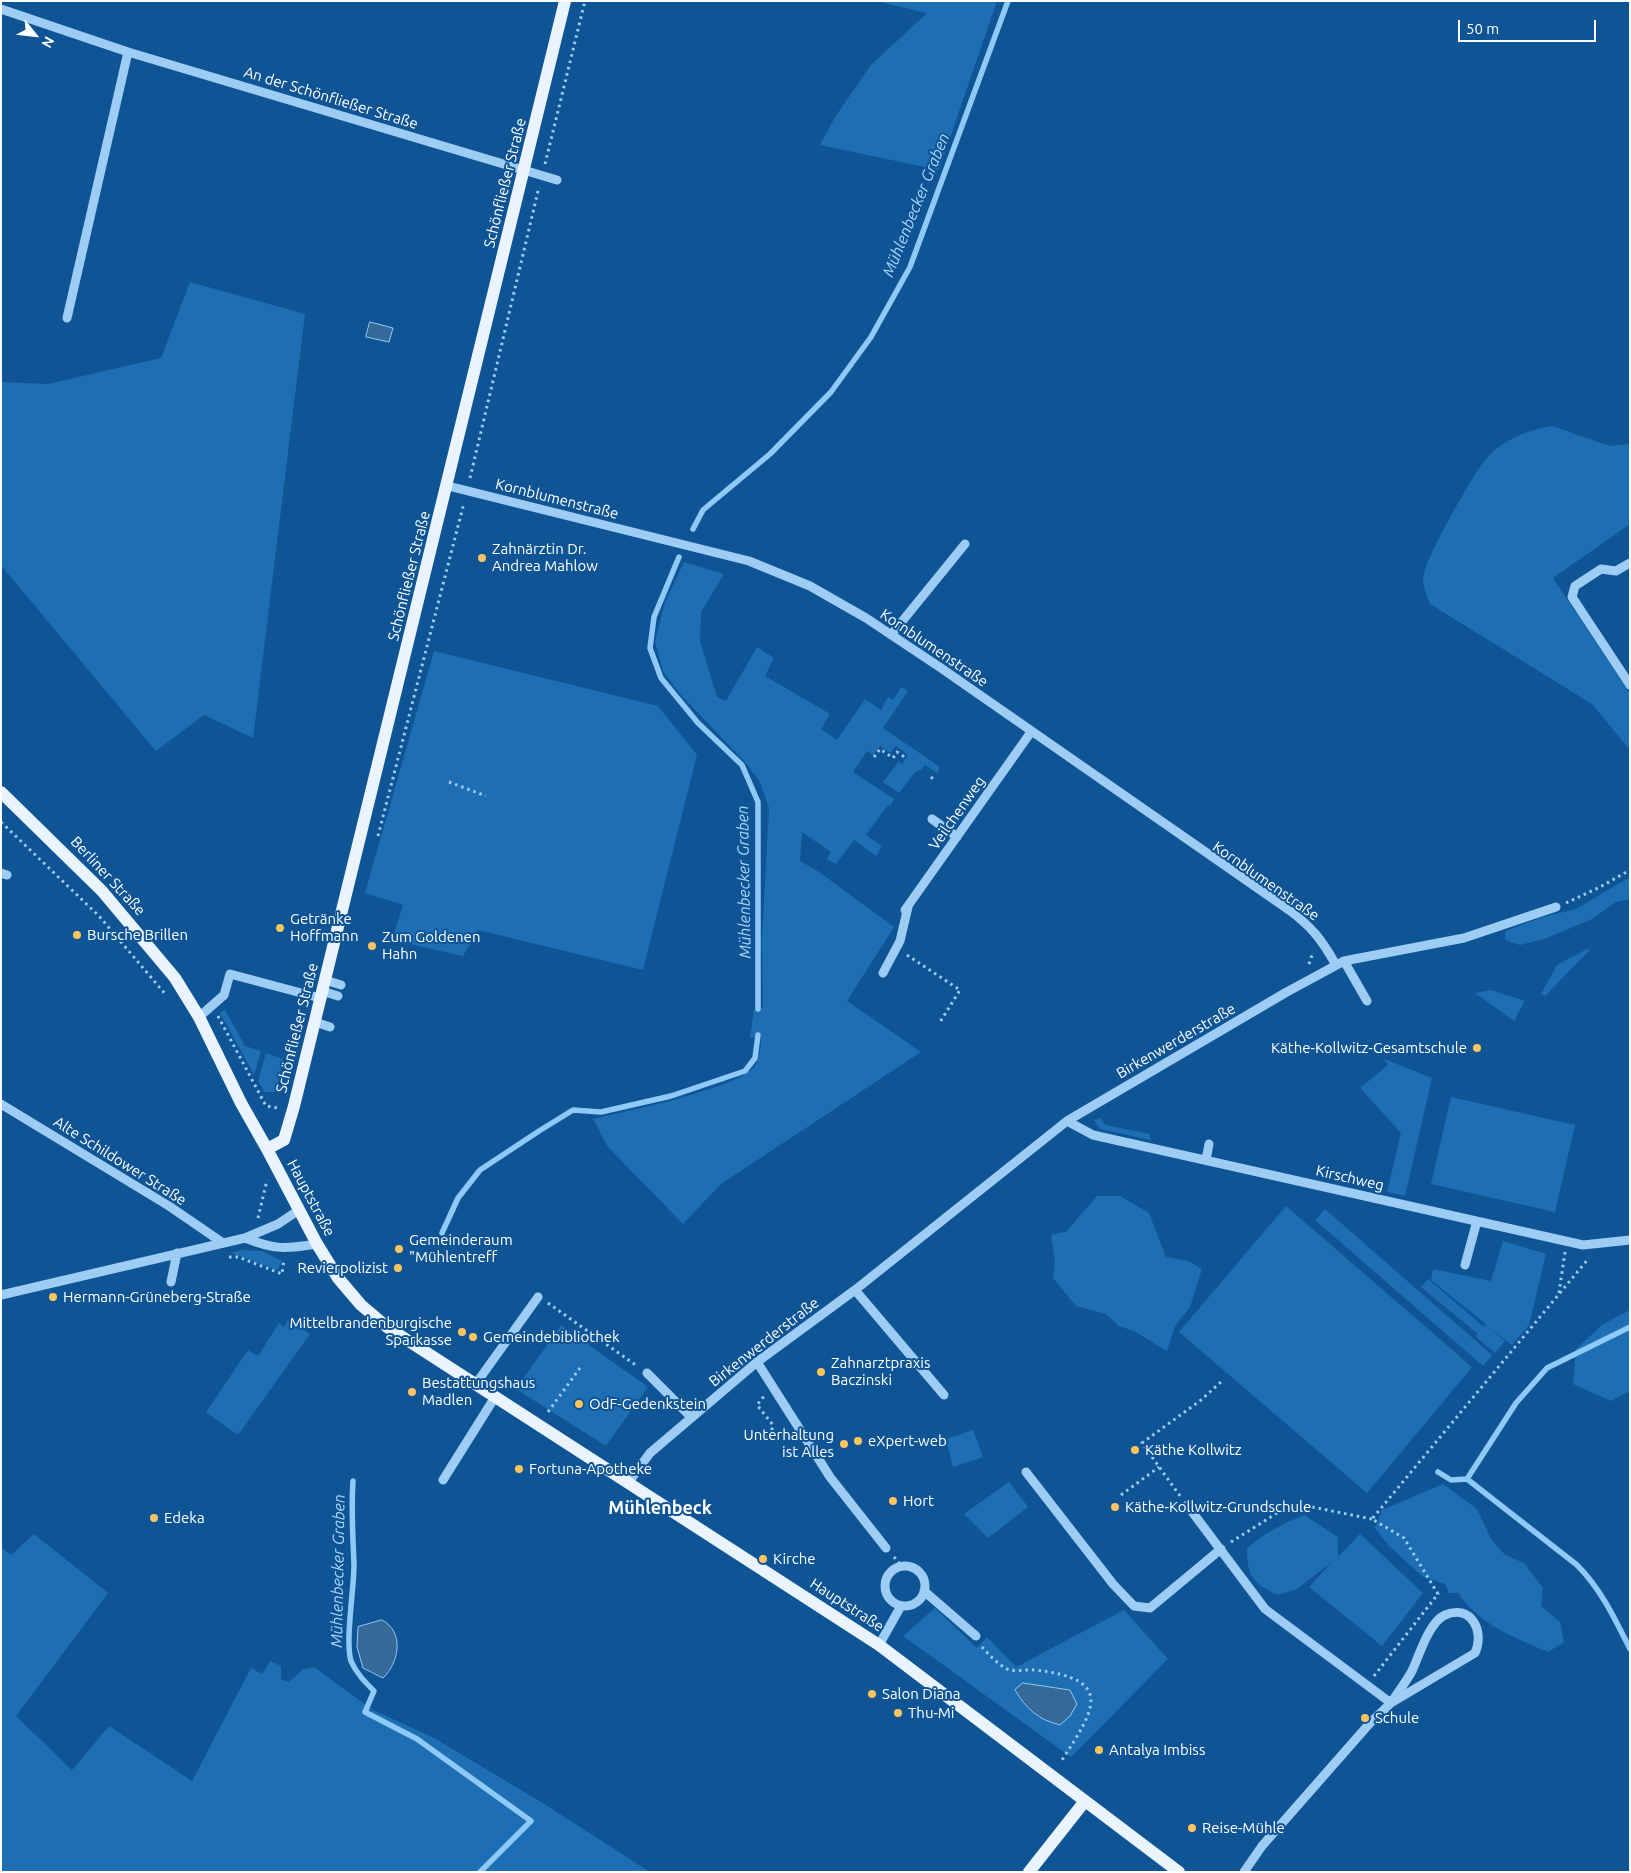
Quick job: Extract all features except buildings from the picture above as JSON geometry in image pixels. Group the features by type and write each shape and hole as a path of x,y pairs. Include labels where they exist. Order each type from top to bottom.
{"main road":[{"name":"Schönfließer Straße","path":"268,1148 284,1140 315,1022 448,486 565,1"},
{"name":"Berliner Straße","path":"1,792 102,891 175,978 198,1017 241,1102 268,1148"},
{"name":"Hauptstraße","path":"268,1148 317,1244 338,1278 360,1305 387,1327 879,1645 1179,1872"},
{"path":"1029,1872 1085,1801"}],"street":[{"name":"An der Schönfließer Straße","path":"1,9 128,52 557,180"},
{"path":"66,318 128,52"},
{"name":"Kornblumenstraße","path":"448,486 749,561 810,586 892,635 1309,925 1340,963 1367,1001"},
{"path":"892,635 965,544"},
{"path":"1630,562 1616,572 1601,569 1575,586 1572,597 1630,685"},
{"name":"Veilchenweg","path":"883,973 896,947 906,909 1031,732"},
{"path":"932,820 957,837"},
{"name":"Birkenwerderstraße","path":"628,1483 650,1453 690,1417 757,1362 855,1290 1067,1121 1340,963 1464,938 1556,907"},
{"path":"198,1017 224,995 230,974 323,990 338,996"},
{"path":"323,990 341,985"},
{"path":"315,1022 330,1027"},
{"name":"Alte Schildower Straße","path":"1,1104 170,1206 223,1243"},
{"name":"Kirschweg","path":"1067,1121 1093,1135 1566,1242 1582,1245 1630,1240"},
{"path":"1206,1160 1209,1144"},
{"path":"1,1295 244,1238 278,1224 299,1210"},
{"path":"1465,1265 1477,1221"},
{"path":"244,1238 269,1248 286,1249 317,1244"},
{"path":"171,1282 177,1253"},
{"path":"855,1290 944,1395"},
{"path":"476,1385 538,1296"},
{"path":"757,1362 830,1477 886,1548"},
{"path":"647,1373 690,1417"},
{"path":"443,1480 495,1398"},
{"path":"1026,1472 1113,1584 1134,1606 1150,1608 1221,1550"},
{"path":"1187,1505 1265,1609 1391,1703"},
{"path":"909,1566 920,1573 925,1584 924,1591 918,1601 907,1606 901,1606 890,1600 885,1588 887,1576 896,1568 909,1566"},
{"path":"924,1591 976,1636"},
{"path":"879,1645 901,1606"},
{"path":"1244,1872 1269,1839 1370,1723 1391,1703 1475,1653 1480,1643 1479,1630 1474,1621 1467,1616 1455,1613 1443,1616 1436,1623 1412,1670 1391,1703"}],"path":[{"path":"376,842 467,490 585,1"},
{"path":"464,501 474,504"},
{"path":"874,757 880,749 893,758 897,752 906,758"},
{"path":"931,777 935,781"},
{"path":"450,782 486,796"},
{"path":"1,822 99,916 167,997"},
{"path":"1556,907 1600,888 1630,870"},
{"path":"896,947 960,990 940,1022"},
{"path":"1303,970 1310,964 1312,948"},
{"path":"259,1216 266,1176"},
{"path":"1558,1294 1566,1242"},
{"path":"1372,1519 1558,1294 1603,1243"},
{"path":"221,1256 238,1257 282,1274"},
{"path":"538,1296 647,1373"},
{"path":"548,1412 580,1368"},
{"path":"1187,1505 1142,1442 1200,1400 1222,1381"},
{"path":"745,1433 770,1437 773,1424 757,1405"},
{"path":"1121,1495 1159,1467"},
{"path":"1221,1550 1254,1526 1285,1508 1312,1507 1372,1519 1404,1538 1438,1594 1367,1685"},
{"path":"976,1636 983,1648 1006,1668 1017,1671 1033,1670 1079,1679 1089,1689 1092,1701 1087,1719 1062,1760"}],"shaded area":[{"path":"876,1 997,1 939,170 820,145 835,117 871,65 927,13"},
{"path":"190,282 305,314 253,738 204,715 156,751 1,565 1,382 48,384 161,358"},
{"path":"370,322 393,328 389,342 366,337"},
{"path":"1552,426 1610,446 1630,444 1630,524 1553,578 1630,694 1630,750 1592,704 1430,604 1423,585 1425,569 1431,555 1460,500 1485,460 1499,447 1515,437 1533,430"},
{"path":"684,562 724,574 701,612 700,641 717,697 726,701 757,647 774,658 765,676 830,714 821,729 837,740 865,699 881,710 888,697 893,700 901,687 908,691 883,728 940,767 937,773 925,765 921,770 915,772 899,793 883,782 899,761 902,764 908,755 896,746 890,753 880,746 873,755 867,751 853,772 894,799 866,835 882,846 876,856 854,840 836,864 827,859 831,852 802,832 800,861 819,872 894,927 847,1001 921,1052 721,1184 683,1224 608,1147 593,1119 680,1098 728,1083 755,1066 760,1051 761,1036 750,1038 754,1010 763,1008 762,937 769,808 760,782 745,762 679,693 663,671 655,642 665,602"},
{"path":"434,651 658,706 697,755 643,970 478,930 463,956 392,940 403,905 365,893"},
{"path":"1630,877 1630,899 1616,902 1592,919 1547,938 1520,945 1505,940 1505,931 1543,917 1576,909"},
{"path":"1587,949 1590,950 1545,996 1541,994 1557,965"},
{"path":"1491,990 1525,1001 1514,1021 1475,993"},
{"path":"225,1010 245,1046 261,1051 254,1075 220,1013"},
{"path":"266,1053 283,1059 276,1092 265,1092 258,1081"},
{"path":"1384,1059 1432,1078 1405,1196 1387,1192 1401,1133 1360,1088 1388,1065"},
{"path":"1451,1097 1575,1125 1555,1212 1431,1184"},
{"path":"1101,1118 1105,1125 1150,1134 1150,1140 1100,1129 1094,1120"},
{"path":"1097,1196 1120,1196 1149,1213 1166,1257 1188,1261 1202,1269 1190,1307 1175,1326 1167,1351 1134,1331 1119,1326 1106,1314 1076,1306 1053,1278 1055,1261 1051,1235 1067,1231"},
{"path":"1286,1206 1472,1367 1367,1493 1179,1332"},
{"path":"1325,1209 1492,1355 1483,1366 1315,1220"},
{"path":"1503,1241 1546,1254 1529,1325 1512,1345 1488,1326 1505,1341 1495,1353 1476,1337 1478,1334 1421,1287 1428,1279 1484,1327 1486,1324 1431,1280 1433,1269 1491,1281"},
{"path":"241,1250 262,1251 282,1261 277,1270 231,1253"},
{"path":"1630,1310 1630,1391 1611,1401 1573,1384 1576,1349 1602,1325"},
{"path":"288,1320 310,1334 238,1435 206,1412 248,1350 258,1356 279,1323 284,1327"},
{"path":"561,1325 648,1387 606,1446 516,1389"},
{"path":"973,1430 983,1457 953,1467 946,1439"},
{"path":"1009,1482 1028,1507 988,1538 964,1514"},
{"path":"1443,1484 1477,1509 1491,1539 1505,1555 1524,1563 1543,1588 1541,1606 1560,1622 1564,1642 1548,1652 1498,1629 1466,1604 1458,1593 1449,1593 1445,1584 1423,1577 1389,1546 1375,1528 1382,1510"},
{"path":"1304,1515 1338,1537 1338,1557 1360,1534 1423,1593 1382,1646 1309,1587 1332,1562 1297,1589 1278,1595 1262,1587 1253,1578 1248,1566 1247,1548 1274,1529"},
{"path":"34,1534 108,1593 16,1716 72,1770 109,1726 192,1781 251,1668 262,1674 270,1661 281,1666 281,1679 289,1682 302,1670 314,1667 373,1710 434,1738 546,1805 650,1872 1,1872 1,1547 11,1555"},
{"path":"935,1608 977,1648 987,1637 1016,1667 1124,1610 1168,1659 1071,1757 903,1636"},
{"path":"382,1620 389,1625 397,1640 396,1656 383,1678 363,1668 357,1647 358,1627"},
{"path":"1023,1683 1070,1690 1077,1704 1070,1716 1060,1725 1052,1723 1039,1717 1019,1697 1015,1690"}],"waterway":[{"name":"Mühlenbecker Graben","path":"693,529 703,510 770,454 831,392 871,337 910,267 1008,1"},
{"name":"Mühlenbecker Graben","path":"679,557 654,617 650,648 661,678 698,723 742,765 758,802 758,1009"},
{"name":"Mühlenbecker Graben","path":"442,1233 458,1198 480,1170 539,1131 573,1110 601,1112 671,1096 745,1071 755,1058 758,1035"},
{"path":"1467,1479 1516,1403 1547,1368 1630,1327"},
{"path":"1438,1472 1451,1480 1467,1479 1577,1565 1600,1594 1630,1649"},
{"name":"Mühlenbecker Graben","path":"353,1481 354,1575 349,1628 349,1652 355,1669 374,1691 365,1712 417,1739 531,1821 480,1872"}],"place":[{"name":"Zahnärztin Dr. Andrea Mahlow","path":"482,558"},
{"name":"Getränke Hoffmann","path":"280,928"},
{"name":"Bursche Brillen","path":"77,935"},
{"name":"Zum Goldenen Hahn","path":"372,946"},
{"name":"Käthe-Kollwitz-Gesamtschule","path":"1477,1048"},
{"name":"Gemeinderaum \"Mühlentreff","path":"399,1249"},
{"name":"Revierpolizist","path":"398,1268"},
{"name":"Hermann-Grüneberg-Straße","path":"53,1297"},
{"name":"Mittelbrandenburgische Sparkasse","path":"462,1332"},
{"name":"Gemeindebibliothek","path":"473,1337"},
{"name":"Zahnarztpraxis Baczinski","path":"821,1372"},
{"name":"Bestattungshaus Madlen","path":"412,1392"},
{"name":"OdF-Gedenkstein","path":"579,1404"},
{"name":"eXpert-web","path":"858,1441"},
{"name":"Unterhaltung ist Alles","path":"844,1444"},
{"name":"Käthe Kollwitz","path":"1135,1450"},
{"name":"Fortuna-Apotheke","path":"519,1469"},
{"name":"Hort","path":"893,1501"},
{"name":"Käthe-Kollwitz-Grundschule","path":"1115,1507"},
{"name":"Edeka","path":"154,1518"},
{"name":"Kirche","path":"763,1559"},
{"name":"Salon Diana","path":"872,1694"},
{"name":"Thu-Mi","path":"898,1713"},
{"name":"Schule","path":"1365,1718"},
{"name":"Antalya Imbiss","path":"1099,1750"},
{"name":"Reise-Mühle","path":"1192,1828"}],"district":[{"name":"Mühlenbeck","path":"660,1508"}]}
